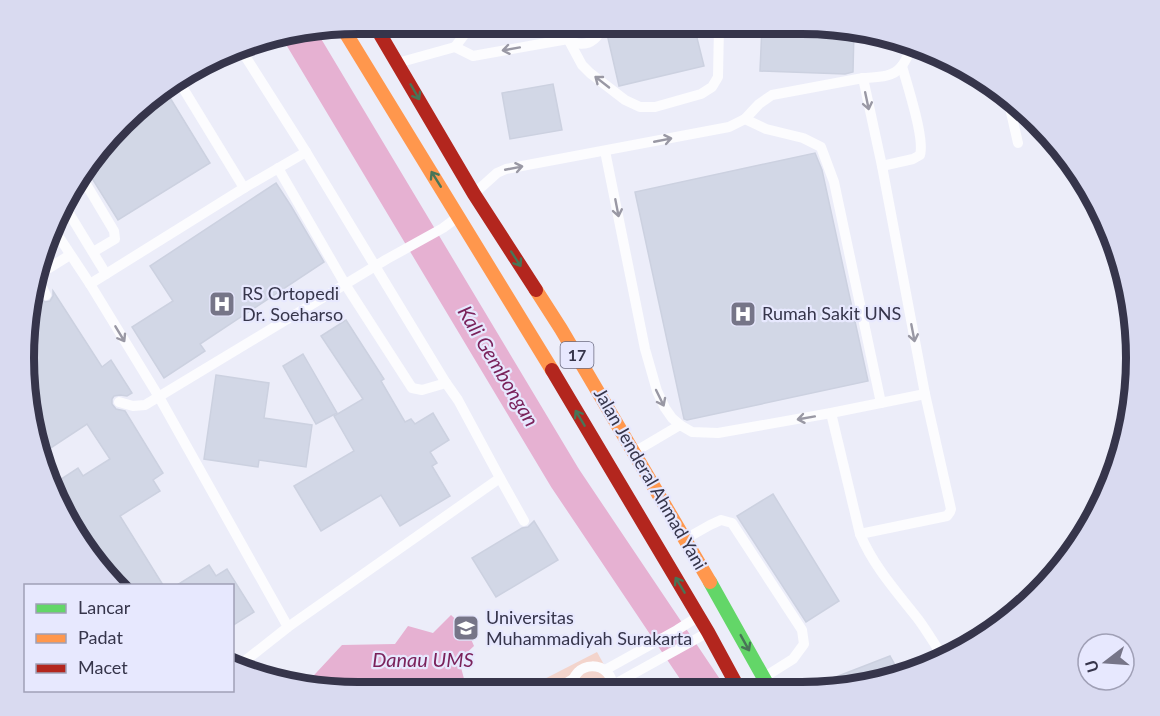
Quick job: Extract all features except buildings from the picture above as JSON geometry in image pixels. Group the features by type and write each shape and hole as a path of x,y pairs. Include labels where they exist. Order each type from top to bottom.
{"highway":[{"name":"Jalan Jenderal Ahmad Yani","path":"380,34 398,63 466,205 549,337 634,452 685,539 710,609 719,625 737,682"},
{"name":"Jalan Jenderal Ahmad Yani","path":"347,35 466,205 549,337 719,625 766,682"}],"lane":[{"path":"398,63 455,47 465,34"},
{"path":"564,34 582,65 590,73 625,100 640,107 655,107 701,94 712,87 718,77 719,34"},
{"path":"455,47 473,56 568,39 576,44 586,43 595,40 600,34"},
{"path":"119,402 139,407 145,405 442,228 497,173 506,169 729,127 745,119 759,104 772,95 888,75 902,66 909,53"},
{"path":"245,55 458,400 524,521"},
{"path":"882,166 912,159 921,151 920,137 902,66"},
{"path":"860,534 947,516 951,513 951,504 925,394 863,78"},
{"path":"182,87 244,189"},
{"path":"1011,111 1018,143"},
{"path":"745,119 766,129 802,138 821,147 834,182 881,403"},
{"path":"605,151 648,360 657,391 665,408 680,425 692,432 718,433 925,394"},
{"path":"90,284 306,152"},
{"path":"278,168 345,284 412,388 422,390 446,383"},
{"path":"86,183 116,236 116,239 93,252"},
{"path":"69,213 106,274"},
{"path":"58,236 159,397 288,627"},
{"path":"47,270 70,255"},
{"path":"43,288 46,295"},
{"path":"831,413 860,534 873,561 939,651"},
{"path":"634,452 680,425"},
{"path":"245,661 288,627 500,478"},
{"path":"685,539 721,520 732,523 802,630 804,644 793,659 764,677"},
{"path":"604,670 710,609"},
{"path":"623,682 719,625"},
{"path":"574,682 576,674 593,666 609,674 611,682"}],"shaded area":[{"path":"597,652 614,682 539,682"}],"water":[{"name":"Danau UMS","path":"451,615 467,630 474,646 459,660 465,682 358,682 311,678 342,645 395,644 408,626 433,633"}],"waterway":[{"name":"Kali Gembongan","path":"302,40 565,478 702,682"}],"traffic: fast":[{"path":"710,582 766,682"}],"traffic: slow":[{"path":"347,35 552,370"},
{"path":"536,290 710,582"}],"traffic: jam":[{"path":"380,34 474,194 536,290"},
{"path":"552,370 708,632 735,682"}],"place":[{"name":"RS Ortopedi Dr. Soeharso","path":"222,304"},
{"name":"Rumah Sakit UNS","path":"743,314"},
{"name":"Universitas Muhammadiyah Surakarta","path":"466,628"}]}
